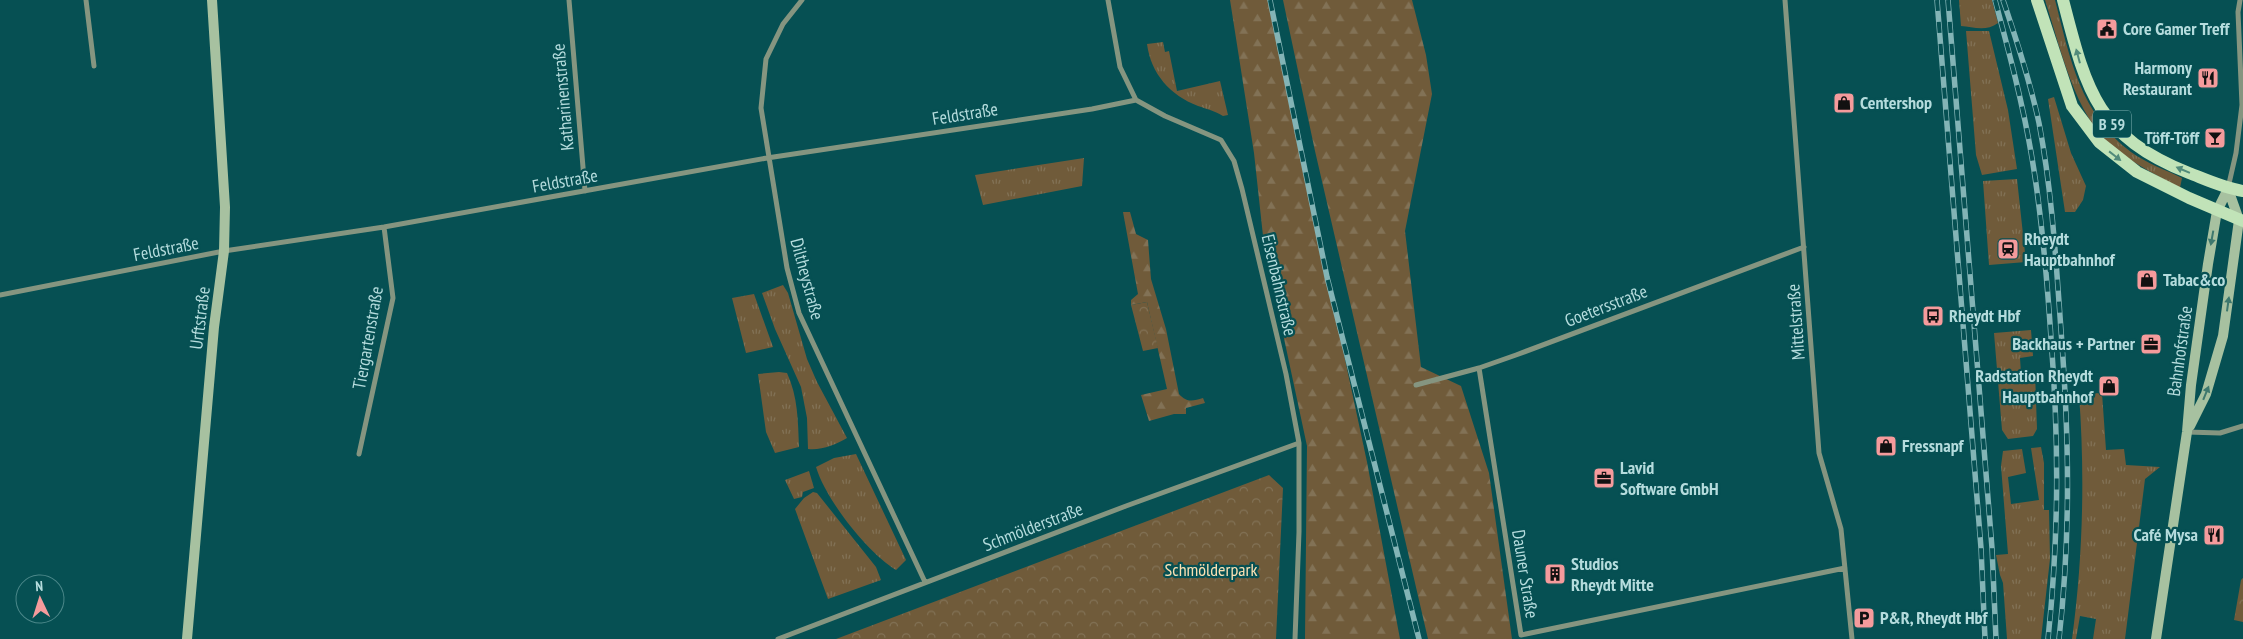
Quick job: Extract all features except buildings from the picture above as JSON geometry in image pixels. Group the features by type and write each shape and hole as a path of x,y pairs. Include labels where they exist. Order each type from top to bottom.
{"main road":[{"name":"Urftstraße","path":"187,639 214,328 224,251 224,198 212,0"},
{"name":"B 59","path":"2037,0 2072,106 2099,142 2136,172 2217,211"},
{"name":"B 59","path":"2063,0 2082,71 2095,101 2117,130 2146,153 2228,189"},
{"name":"Bahnhofstraße","path":"2187,432 2191,385 2217,211 2228,189"},
{"path":"2241,221 2228,189 2243,191"},
{"path":"2217,211 2241,221"},
{"name":"Bahnhofstraße","path":"2187,432 2206,394 2220,352 2241,221"},
{"path":"2156,639 2187,432"}],"street":[{"path":"86,0 94,66"},
{"name":"Katharinenstraße","path":"569,0 585,192"},
{"name":"Diltheystraße","path":"802,0 783,24 766,58 761,108 787,268 799,313 925,582"},
{"path":"1108,0 1120,67 1136,100"},
{"name":"Mittelstraße","path":"1785,0 1819,453 1841,529 1852,639"},
{"name":"Bahnhofstraße","path":"2228,189 2236,153 2242,105 2242,64 2238,12 2240,0"},
{"name":"Feldstraße","path":"0,296 224,251 384,227 768,158 1092,110 1136,100"},
{"name":"Eisenbahnstraße","path":"1136,100 1165,116 1221,140 1234,161 1271,307 1299,443 1299,532 1294,639"},
{"name":"Tiergartenstraße","path":"359,454 393,298 384,227"},
{"name":"Goetersstraße","path":"1416,385 1479,368 1804,247"},
{"name":"Dauner Straße","path":"1479,368 1521,635 1845,568"},
{"path":"2187,432 2220,433 2243,426"},
{"name":"Schmölderstraße","path":"778,639 925,582 1299,443"}],"green space":[{"path":"1230,0 1268,0 1367,462 1400,639 1305,639 1307,446 1264,245 1254,153"},
{"path":"1283,0 1412,0 1426,55 1432,94 1405,231 1421,367 1461,386 1489,473 1512,639 1428,639 1315,151"},
{"path":"1959,0 1992,0 1998,23 1984,28 1961,26"},
{"path":"2045,0 2055,0 2072,64 2088,102 2100,120 2114,137 2131,152 2182,178 2180,188 2146,170 2114,148 2100,135 2079,100 2070,80"},
{"path":"1966,31 1989,31 2008,110 2017,169 1982,175 1976,155"},
{"path":"1163,42 1165,52 1169,51 1177,91 1220,81 1228,115 1223,116 1188,101 1179,96 1164,82 1153,65 1147,44"},
{"path":"2054,97 2071,153 2086,186 2083,200 2075,212 2065,212 2048,99"},
{"path":"1084,158 1082,186 983,205 975,175"},
{"path":"2017,179 2026,262 1989,265 1983,181"},
{"path":"1123,212 1130,212 1136,234 1148,240 1151,279 1166,329 1179,394 1190,401 1203,398 1205,403 1186,408 1186,414 1174,414 1149,421 1141,395 1167,389 1147,302 1131,305 1131,300 1138,294"},
{"path":"783,285 788,293 807,359 847,438 823,448 808,449 807,418 801,387 775,329 762,293"},
{"path":"754,294 773,347 746,353 732,298"},
{"path":"1147,302 1158,348 1143,351 1131,305"},
{"path":"2031,330 2033,356 2020,358 2021,373 2035,372 2037,429 2033,436 2008,439 2002,430 1994,333"},
{"path":"787,373 791,382 797,409 799,447 775,453 766,432 758,374"},
{"path":"2102,393 2106,450 2124,449 2126,465 2160,467 2145,479 2125,639 2093,639 2096,619 2080,616 2076,639 2072,639 2079,578 2082,516 2079,394"},
{"path":"2041,447 2044,463 2044,510 2049,510 2050,559 2041,639 2007,639 2003,583 1996,555 2008,554 2001,466 2003,451 2022,449 2026,473 2008,477 2011,504 2039,500 2031,448"},
{"path":"856,454 906,560 896,570 873,551 849,524 829,494 816,467 834,458"},
{"path":"809,471 814,488 803,492 802,497 794,499 785,480"},
{"name":"Schmölderpark","path":"1269,475 1283,488 1276,639 836,639"},
{"path":"813,492 817,493 876,567 881,580 828,599 795,509 804,498"},
{"path":"2243,578 2243,622 2234,620 2241,580"}],"railway":[{"path":"1270,0 1327,277 1419,639"},
{"path":"1937,0 1981,548 1985,639"},
{"path":"1948,0 1992,548 1996,639"},
{"path":"1995,0 2015,78 2036,180 2048,293 2054,377 2057,488 2052,600 2048,639"},
{"path":"2003,0 2023,61 2039,123 2053,226 2064,369 2068,484 2066,561 2059,639"}],"place":[{"name":"Core Gamer Treff","path":"2107,29"},
{"name":"Harmony Restaurant","path":"2208,78"},
{"name":"Centershop","path":"1844,103"},
{"name":"Töff-Töff","path":"2215,138"},
{"name":"Rheydt Hauptbahnhof","path":"2008,249"},
{"name":"Tabac&co","path":"2147,280"},
{"name":"Rheydt Hbf","path":"1933,316"},
{"name":"Backhaus + Partner","path":"2151,344"},
{"name":"Radstation Rheydt Hauptbahnhof","path":"2109,386"},
{"name":"Fressnapf","path":"1886,446"},
{"name":"Lavid Software GmbH","path":"1604,478"},
{"name":"Café Mysa","path":"2214,535"},
{"name":"Studios Rheydt Mitte","path":"1555,574"},
{"name":"P&R, Rheydt Hbf","path":"1864,618"}]}
